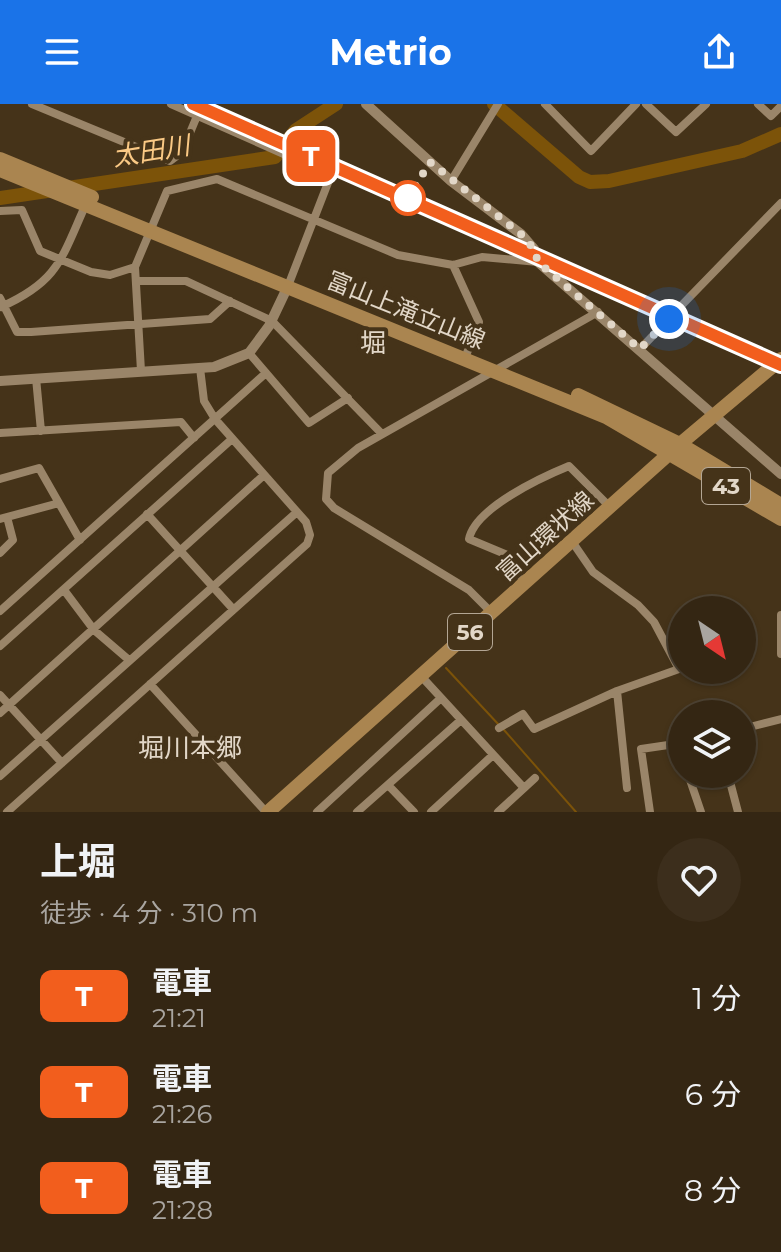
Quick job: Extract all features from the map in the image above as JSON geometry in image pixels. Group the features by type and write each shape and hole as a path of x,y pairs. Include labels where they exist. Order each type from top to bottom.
{"main road":[{"name":"富山上滝立山線","path":"0,159 59,183 87,200 502,368 675,448 781,505"},
{"name":"富山上滝立山線","path":"0,170 67,197 87,200"},
{"name":"富山環状線","path":"267,812 675,448 781,359"},
{"name":"富山上滝立山線","path":"675,448 781,519"}],"street":[{"path":"32,104 170,161 182,152 197,116"},
{"path":"0,381 214,367 249,353 272,321 315,221 331,175 171,104"},
{"path":"366,104 451,181 521,234 534,249 538,262 781,474"},
{"path":"451,181 498,104"},
{"path":"545,104 591,151 636,104"},
{"path":"646,104 676,132 706,104"},
{"path":"758,104 771,116 781,106"},
{"path":"141,371 135,267 167,191 217,179 398,255 453,265 482,257 538,262"},
{"path":"87,200 61,258 34,292 1,304 17,332 210,319 230,301"},
{"path":"677,310 781,203"},
{"path":"0,211 22,210 40,251 91,272 110,275 135,267"},
{"path":"774,211 781,218"},
{"path":"453,265 479,322 467,354"},
{"path":"136,281 186,281 272,321 382,434"},
{"path":"492,613 469,590 334,508 326,499 328,473 336,463 382,434 598,312"},
{"path":"640,349 669,319"},
{"path":"249,353 309,423 348,398"},
{"path":"7,812 307,544 310,535 297,512 215,419 204,401 200,368"},
{"path":"0,611 266,373"},
{"path":"36,378 41,431"},
{"path":"0,433 181,422 194,438"},
{"path":"0,646 232,439"},
{"path":"524,584 510,556 469,539 471,530 484,516 515,492 569,466 610,507"},
{"path":"0,479 39,468 80,540"},
{"path":"0,713 264,475"},
{"path":"0,553 13,540 4,518 59,503"},
{"path":"0,776 297,512"},
{"path":"147,514 233,609"},
{"path":"499,728 523,714 534,729 617,691 679,669 654,622 638,605 593,572 571,540"},
{"path":"64,590 94,630 129,660"},
{"path":"781,615 781,654"},
{"path":"421,676 524,788"},
{"path":"150,684 267,812"},
{"path":"617,691 627,788"},
{"path":"0,695 62,763"},
{"path":"317,812 441,698"},
{"path":"756,725 781,719"},
{"path":"357,812 461,720"},
{"path":"650,812 641,749 668,745"},
{"path":"431,812 493,755"},
{"path":"498,812 535,778"},
{"path":"388,785 414,812"},
{"path":"693,788 701,812"},
{"path":"732,788 738,812"}],"waterway":[{"name":"太田川","path":"0,198 275,157 296,130 336,104"},
{"name":"太田川","path":"494,104 579,177 590,182 609,181 742,151 781,134"},
{"path":"446,668 499,725"},
{"path":"504,730 576,812"}],"railway":[{"path":"193,104 781,365"}],"train":[{"name":"T","path":"193,104 781,365"}],"district":[{"name":"堀","path":"373,343"},
{"name":"堀川本郷","path":"190,748"}],"route":[{"path":"408,198 430,162 521,234 534,249 538,262 640,349 669,319"}]}
